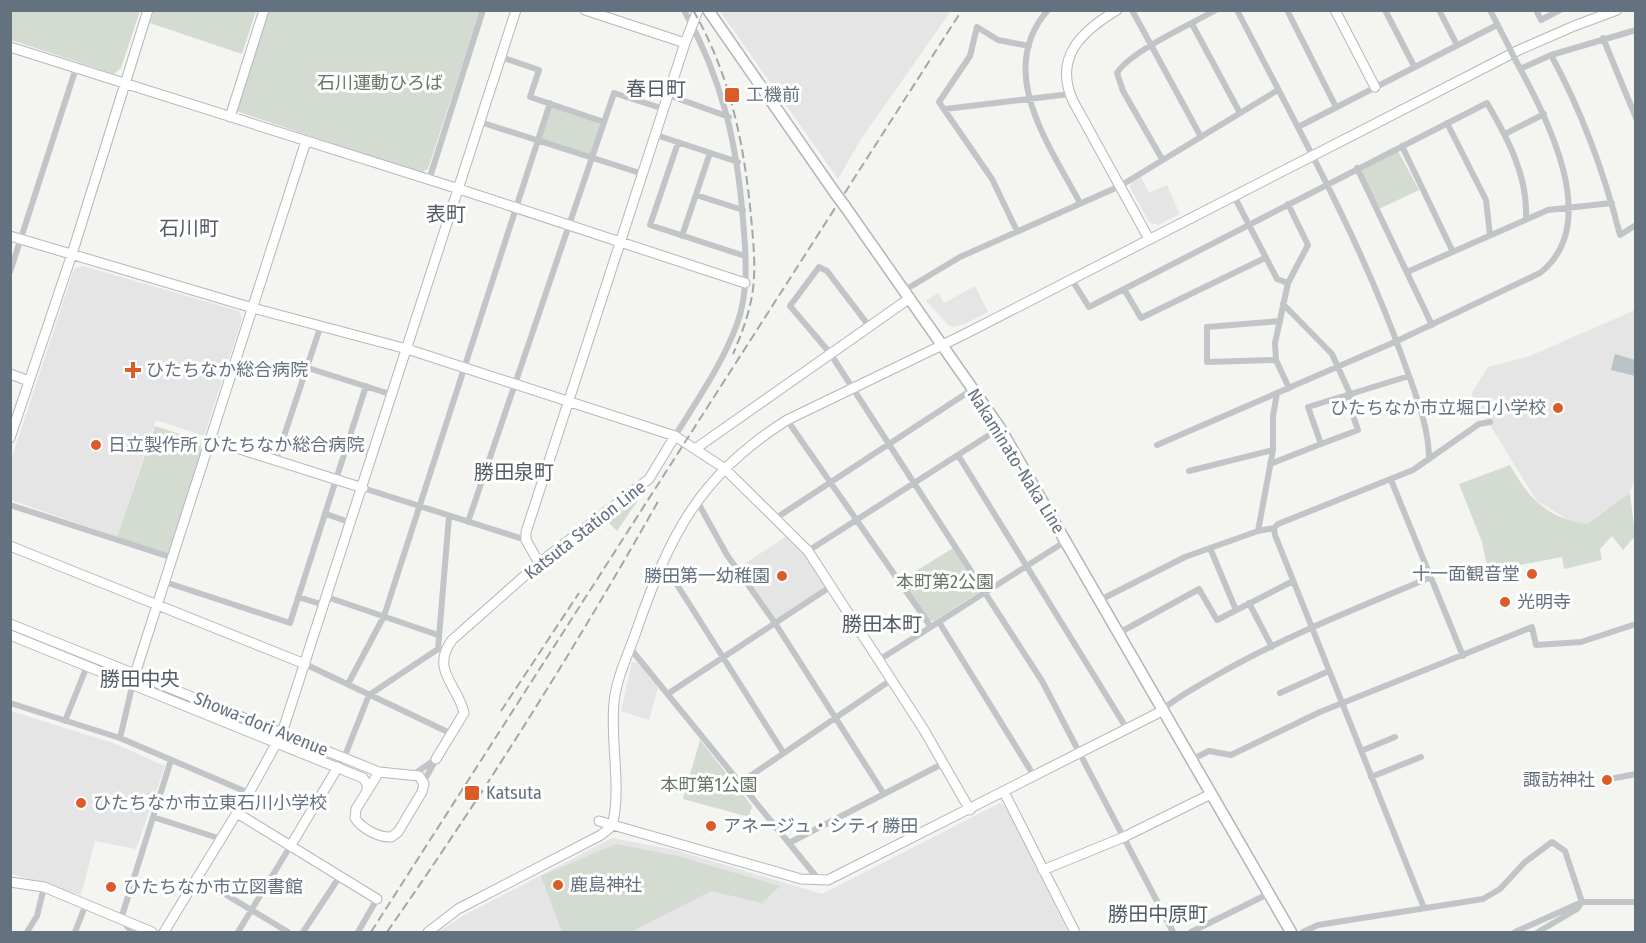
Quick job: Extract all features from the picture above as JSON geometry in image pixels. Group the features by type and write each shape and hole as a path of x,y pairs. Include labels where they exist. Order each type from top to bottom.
{"main road":[{"name":"Nakaminato-Naka Line","path":"708,10 843,205 908,294 999,428 1291,933"}],"street":[{"path":"10,438 72,254 148,10"},
{"path":"230,117 264,10"},
{"path":"429,180 483,10"},
{"path":"164,933 249,794 282,733 516,10"},
{"path":"585,10 616,15 685,43"},
{"path":"675,436 725,352 737,323 745,283 743,210 738,162 729,117 704,50 684,10"},
{"path":"526,540 568,402 685,43 698,10"},
{"path":"1048,10 1029,46 1026,70 1028,101 1080,202"},
{"path":"1117,10 1092,25 1075,45 1067,73 1070,94 1149,239"},
{"path":"1132,10 1201,137"},
{"path":"1162,159 1123,91 1117,73 1122,66 1151,46 1216,10"},
{"path":"1238,10 1326,184 1397,341 1429,441 1429,459"},
{"path":"1287,10 1336,107"},
{"path":"1335,10 1375,87"},
{"path":"1385,10 1414,66"},
{"path":"1439,10 1457,45"},
{"path":"1157,445 1432,325 1540,273 1550,265 1562,248 1566,236 1568,206 1557,148 1545,114 1490,10"},
{"path":"1536,10 1541,20 1560,10"},
{"path":"612,826 614,702 661,560 679,527 697,501 724,468 764,434 851,388 1072,280 1519,50 1617,10"},
{"path":"1192,24 1240,113"},
{"path":"1298,127 1497,25"},
{"path":"1017,231 992,179 939,102 970,56 978,27 998,40 1029,46"},
{"path":"1520,69 1551,55 1635,30"},
{"path":"1603,38 1635,118"},
{"path":"10,47 459,189 745,283"},
{"path":"1551,55 1570,90 1612,203 1620,235 1635,225"},
{"path":"501,57 539,70 530,97 604,122"},
{"path":"10,272 76,68"},
{"path":"695,449 869,326 908,294 960,257 1120,186 1278,90"},
{"path":"468,522 614,93 664,109"},
{"path":"945,109 1028,101 1070,94"},
{"path":"668,95 729,117"},
{"path":"348,684 384,616 550,103"},
{"path":"1072,280 1089,307 1487,103 1505,134 1522,180 1527,201 1526,219"},
{"path":"1505,134 1545,114"},
{"path":"480,122 644,174"},
{"path":"1448,123 1486,200 1490,235"},
{"path":"656,135 738,162"},
{"path":"120,738 135,674 306,141"},
{"path":"678,143 650,225 745,256"},
{"path":"1402,146 1452,250"},
{"path":"682,236 710,153"},
{"path":"1357,168 1432,325"},
{"path":"696,195 743,210"},
{"path":"1234,196 1276,279 1287,283"},
{"path":"1407,272 1452,250 1548,210 1568,206 1612,203"},
{"path":"1288,204 1308,245 1287,283 1275,343 1276,360 1289,388"},
{"path":"10,236 253,308 407,349 675,436 724,468 808,551 944,763 970,810"},
{"path":"1124,289 1141,318 1265,258"},
{"path":"869,326 827,271 819,267 790,306 830,353 1042,681 1173,933"},
{"path":"1270,464 1358,430 1338,365 1316,336 1283,304"},
{"path":"1276,360 1207,362 1207,327 1280,321"},
{"path":"276,460 321,325"},
{"path":"308,368 393,395"},
{"path":"10,374 29,381"},
{"path":"1321,444 1308,407 1333,397 1348,396 1409,376"},
{"path":"165,582 290,623 366,386"},
{"path":"776,518 973,389"},
{"path":"1258,531 1273,450 1276,394"},
{"path":"787,420 931,627"},
{"path":"1100,600 1185,557 1258,531 1274,528 1278,524 1334,500 1391,480 1429,459 1479,424 1490,422"},
{"path":"808,551 999,428"},
{"name":"Katsuta Station Line","path":"442,650 539,563 650,479 675,436"},
{"path":"211,440 526,540 539,563"},
{"path":"347,446 374,454"},
{"path":"1190,471 1273,450"},
{"path":"958,455 1127,729"},
{"path":"1391,480 1463,656"},
{"path":"697,501 727,555 775,623 884,794"},
{"path":"10,505 173,558"},
{"path":"326,514 351,523"},
{"path":"436,759 414,774 397,775 379,772 356,809 356,818 363,826 381,836 391,837 398,832 423,792 424,781 464,713 446,672 438,636 449,516"},
{"path":"1274,528 1310,627 1424,908"},
{"path":"879,660 1066,542"},
{"path":"10,546 305,664 452,734"},
{"path":"1210,548 1236,610"},
{"path":"661,560 783,752"},
{"path":"599,821 801,879 828,880 1162,711 1185,694 1310,627 1431,578"},
{"path":"1119,633 1199,589 1216,620 1293,581"},
{"path":"669,693 830,587"},
{"path":"298,597 326,601 384,616 438,636"},
{"path":"1249,603 1272,647"},
{"path":"939,622 1034,776"},
{"name":"Showa-dori Avenue","path":"10,624 379,772"},
{"path":"1191,760 1209,751 1231,755 1320,712 1343,705 1532,627 1536,645 1581,642 1635,624"},
{"name":"Showa-dori Avenue","path":"10,635 338,767 363,778 368,784 367,790"},
{"path":"630,648 820,881"},
{"path":"344,758 369,695 442,650"},
{"path":"65,721 87,666"},
{"path":"1280,693 1329,670"},
{"path":"740,783 891,680"},
{"path":"10,703 120,738 249,794"},
{"path":"1361,751 1395,737"},
{"path":"1371,777 1421,757"},
{"path":"121,919 171,760"},
{"path":"789,843 944,763"},
{"path":"238,933 338,767"},
{"path":"414,774 424,781"},
{"path":"1615,778 1635,774"},
{"path":"1004,792 1075,933"},
{"path":"1043,870 1124,837 1211,794"},
{"path":"237,813 377,899 358,933"},
{"path":"153,817 222,839"},
{"path":"428,933 458,909 594,838 612,826"},
{"path":"1303,933 1318,925 1483,899 1500,889 1525,862 1552,842 1565,851 1582,902"},
{"path":"303,933 340,876"},
{"path":"198,878 288,933"},
{"path":"12,880 44,887 152,933"},
{"path":"27,933 37,916 44,887"},
{"path":"1191,933 1268,894"},
{"path":"1538,933 1577,909 1582,902"},
{"path":"1515,933 1582,902 1635,902"},
{"path":"75,933 86,904"},
{"path":"121,919 132,933"}],"shaded area":[{"path":"720,11 951,11 861,139 838,179"},
{"path":"1141,177 1149,193 1167,185 1180,214 1158,225 1149,222 1130,187 1131,183"},
{"name":"ひたちなか総合病院","path":"83,266 239,311 242,319 204,436 156,420 117,537 11,500 11,460 74,269"},
{"path":"975,286 988,312 954,327 948,325 926,301 938,293 944,303"},
{"name":"ひたちなか市立堀口小学校","path":"1635,310 1636,475 1630,493 1587,524 1570,521 1536,500 1471,394 1488,367 1530,356"},
{"path":"1615,354 1635,360 1635,376 1611,370"},
{"name":"勝田第一幼稚園","path":"787,536 804,552 825,584 825,588 779,618 775,618 738,568"},
{"path":"632,662 638,663 658,688 649,720 621,711"},
{"name":"ひたちなか市立東石川小学校","path":"11,711 113,743 165,766 136,849 95,841 81,895 12,874"},
{"path":"1000,803 1008,809 1068,932 438,932 461,917 612,838 675,850 822,894"}],"green space":[{"path":"11,10 140,11 121,68 114,74 11,40"},
{"path":"154,10 256,11 242,54 150,23"},
{"name":"石川運動ひろば","path":"268,11 480,11 428,169 420,173 236,111"},
{"path":"550,103 604,122 592,158 538,141"},
{"path":"1398,151 1419,190 1379,209 1361,171"},
{"path":"155,426 201,441 200,458 168,555 117,537"},
{"path":"1510,465 1524,488 1541,505 1550,512 1573,521 1587,524 1630,493 1635,536 1623,550 1612,536 1600,549 1602,560 1564,569 1562,557 1488,571 1482,542 1459,484"},
{"path":"637,491 641,496 617,531 604,518"},
{"name":"本町第2公園","path":"953,548 979,590 978,593 934,621 928,620 907,588 921,578 916,571"},
{"name":"本町第1公園","path":"700,740 752,806 749,817 683,799"},
{"path":"616,844 677,856 780,886 762,903 711,891 631,932 562,932 541,876"}],"railway":[{"path":"693,10 706,34 726,84 739,136 748,189 754,280 748,314 733,354"},
{"path":"371,932 962,10"},
{"path":"387,932 529,718 596,609 660,498"},
{"path":"501,711 579,593"}],"place":[{"name":"工機前","path":"732,95"},
{"name":"ひたちなか総合病院","path":"133,370"},
{"name":"ひたちなか市立堀口小学校","path":"1558,408"},
{"name":"日立製作所 ひたちなか総合病院","path":"96,445"},
{"name":"十一面観音堂","path":"1532,574"},
{"name":"勝田第一幼稚園","path":"782,576"},
{"name":"光明寺","path":"1505,602"},
{"name":"諏訪神社","path":"1607,780"},
{"name":"Katsuta","path":"472,793"},
{"name":"ひたちなか市立東石川小学校","path":"81,803"},
{"name":"アネージュ・シティ勝田","path":"711,826"},
{"name":"鹿島神社","path":"558,885"},
{"name":"ひたちなか市立図書館","path":"111,887"}],"district":[{"name":"春日町","path":"656,89"},
{"name":"表町","path":"446,214"},
{"name":"石川町","path":"189,228"},
{"name":"勝田泉町","path":"514,472"},
{"name":"勝田本町","path":"882,624"},
{"name":"勝田中央","path":"140,679"},
{"name":"勝田中原町","path":"1158,914"}]}
